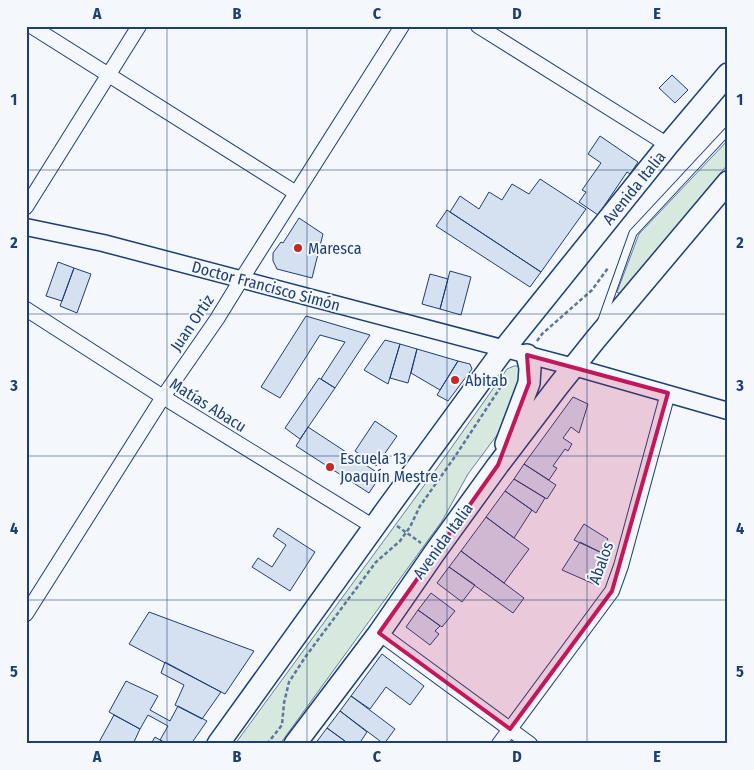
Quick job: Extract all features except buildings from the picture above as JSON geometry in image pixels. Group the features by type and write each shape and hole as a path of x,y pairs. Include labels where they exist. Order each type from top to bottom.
{"main road":[{"name":"Avenida Italia","path":"218,744 504,349 668,145 728,74"},
{"name":"Avenida Italia","path":"294,744 379,633 498,465 595,340 728,182"},
{"path":"498,465 529,383 530,368 527,355"}],"street":[{"path":"31,26 296,193"},
{"path":"26,207 139,26"},
{"name":"Juan Ortiz","path":"26,614 163,397 217,319 402,26"},
{"path":"478,26 668,145"},
{"name":"Doctor Francisco Simón","path":"26,227 103,243 504,349"},
{"name":"Matías Abacu","path":"26,309 163,397 374,527"},
{"path":"504,349 728,411"},
{"name":"Ábalos","path":"499,744 612,591 621,566 668,393"},
{"path":"379,633 530,744"}],"lane":[{"name":"Avenida Italia","path":"595,340 634,233 728,131"}],"path":[{"path":"527,355 542,334 592,290 612,264"},
{"path":"267,744 282,725 284,703 289,682 297,669 376,562 400,541 410,527 420,506 502,384"},
{"path":"374,527 394,524 435,552"}],"highlighted area":[{"path":"527,355 668,393 612,591 510,729 379,633 498,465 529,383"}],"shaded area":[{"path":"728,140 728,164 621,293 618,293 639,234"},
{"path":"520,366 524,372 500,431 468,474 442,521 280,744 235,744 507,369"}],"place":[{"name":"Maresca","path":"298,248"},
{"name":"Abitab","path":"455,380"},
{"name":"Escuela 13 Joaquín Mestre","path":"330,467"}]}
